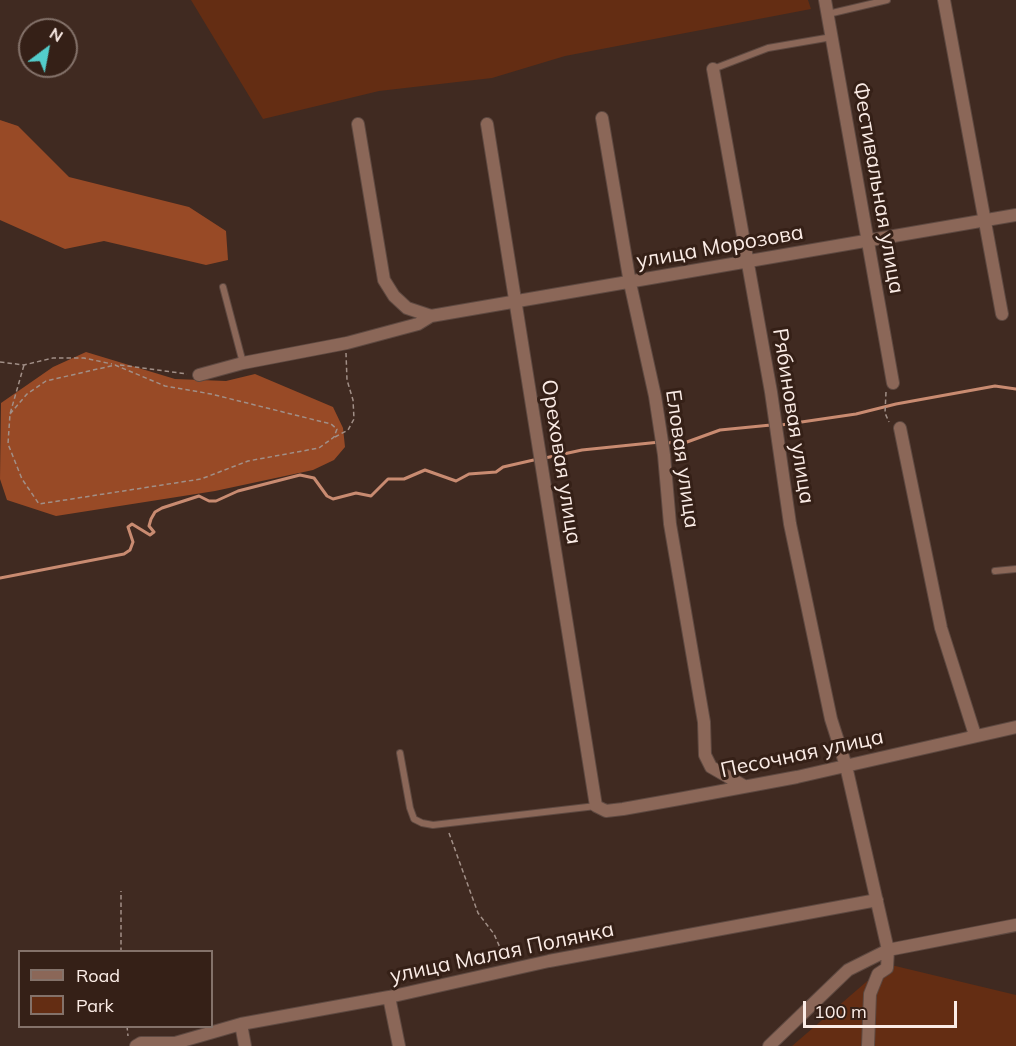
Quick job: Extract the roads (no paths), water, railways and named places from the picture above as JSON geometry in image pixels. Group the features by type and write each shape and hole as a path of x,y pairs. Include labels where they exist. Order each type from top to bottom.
{"street":[{"name":"Фестивальная улица","path":"825,0 893,383"},
{"path":"944,0 1002,314"},
{"name":"Рябиновая улица","path":"713,69 775,418 790,524 831,719 846,766 888,950"},
{"name":"Еловая улица","path":"602,118 630,283 661,434 670,524 704,722 705,755 711,767 744,786"},
{"path":"358,124 384,280 394,296 406,308 431,316"},
{"name":"Ореховая улица","path":"487,124 596,806"},
{"name":"улица Морозова","path":"199,375 243,363 347,343 418,324 431,316 1016,215"},
{"path":"900,428 941,628 975,735"},
{"name":"Песочная улица","path":"596,806 606,811 623,810 846,766 1016,727"},
{"name":"улица Малая Полянка","path":"132,1041 175,1043 241,1024 389,998 507,970 877,900"},
{"path":"769,1046 848,970 888,950 1016,926"},
{"path":"868,1046 870,994 878,974 887,968 888,950"},
{"path":"389,998 399,1046"},
{"path":"241,1024 245,1046"}],"lane":[{"path":"828,14 887,0"},
{"path":"713,69 768,48 832,37"},
{"path":"224,286 243,363"},
{"path":"995,571 1016,569"},
{"path":"400,753 414,819 433,825 596,806"}],"waterway":[{"path":"781,425 856,414 896,404 995,386 1016,389"},
{"path":"666,443 687,442 720,430 771,425"},
{"path":"545,458 582,450 660,442"},
{"path":"0,578 124,554 130,550 133,542 128,527 132,524 150,535 154,532 149,526 155,512 199,496 209,501 216,501 238,491 300,475 314,478 327,496 333,499 356,493 371,496 388,479 404,479 425,470 456,481 469,474 496,472 503,467 538,459"}]}
